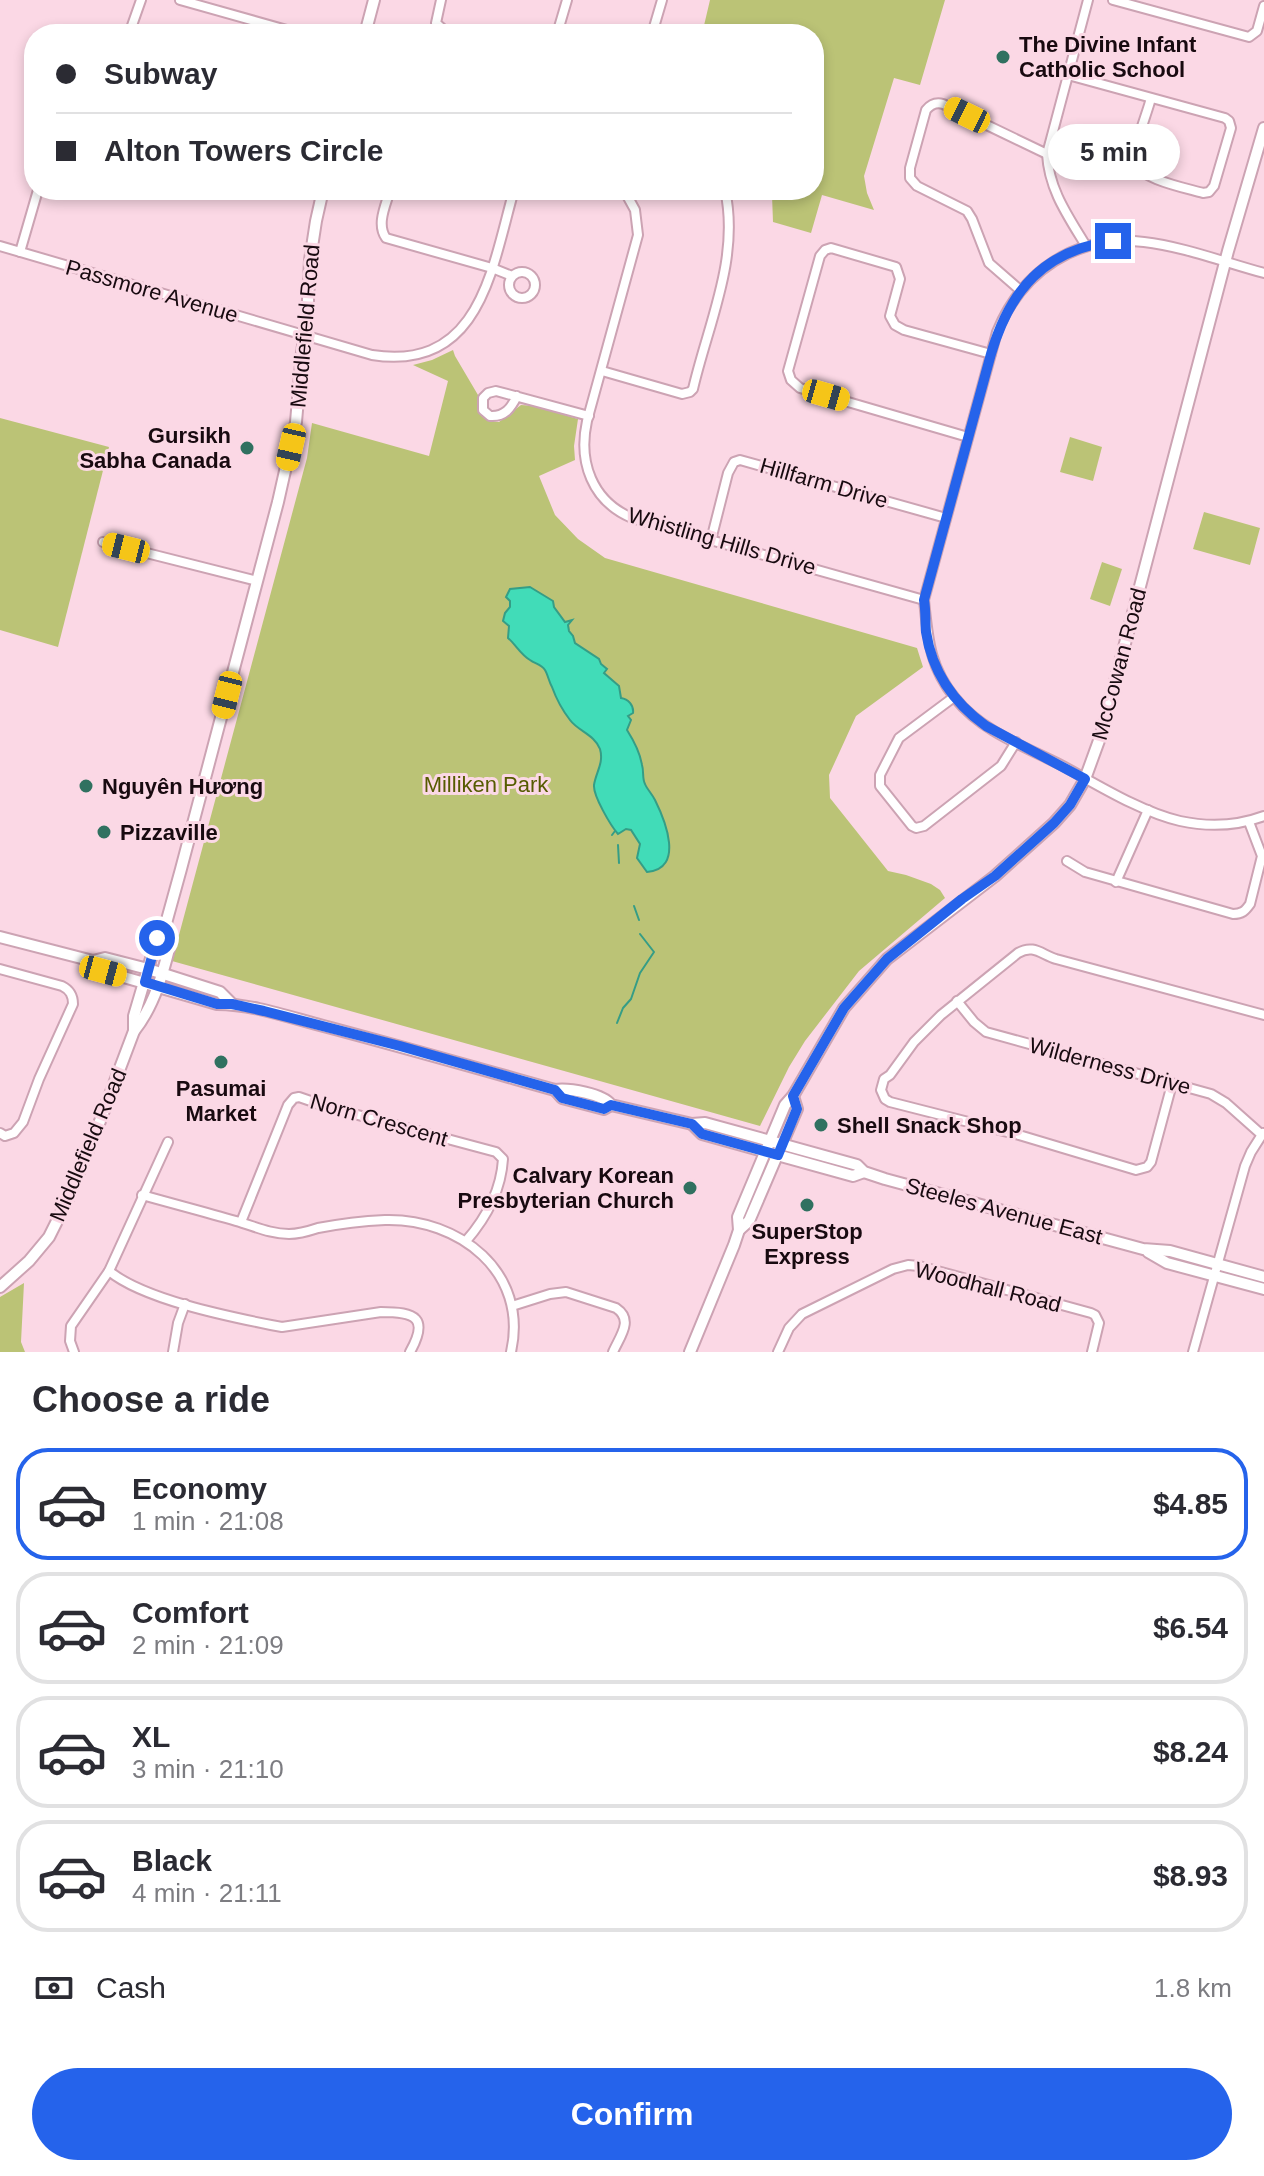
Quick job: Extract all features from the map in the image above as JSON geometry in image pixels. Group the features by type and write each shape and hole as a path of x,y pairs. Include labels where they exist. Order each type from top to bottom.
{"main road":[{"path":"368,24 374,0"},
{"name":"McCowan Road","path":"690,1352 739,1230 749,1221 774,1148 797,1109 793,1096 844,1008 887,959 995,876 1054,823 1070,805 1085,779 1101,735 1225,263 1264,128"},
{"name":"Middlefield Road","path":"134,1031 134,1016 157,938 165,927 296,422 312,247 321,200"},
{"name":"Middlefield Road","path":"0,1287 29,1261 49,1237 86,1155 134,1031 144,1019 158,986 172,937 165,927"},
{"name":"Steeles Avenue East","path":"0,937 93,961 105,958 148,969 220,992 232,1004"},
{"name":"Steeles Avenue East","path":"93,961 103,971 217,1004 232,1004 412,1049 555,1090 565,1088 607,1099 611,1105 692,1124 702,1134 857,1165 864,1172 1143,1249 1170,1251 1264,1277"},
{"name":"Steeles Avenue East","path":"1143,1249 1167,1263 1264,1289"}],"street":[{"path":"133,24 141,0"},
{"path":"180,0 265,24"},
{"path":"437,24 441,0"},
{"path":"560,24 567,0"},
{"path":"655,24 662,0"},
{"path":"1086,246 1054,192 1047,154 1088,0"},
{"path":"1113,0 1249,37 1257,31 1264,6"},
{"path":"1068,75 1225,118 1231,123 1231,128 1214,186 1209,192 1203,193 1143,175 1136,166 1134,156 1151,98"},
{"path":"1020,290 989,263 967,211 917,186 910,178 910,168 926,110 937,103 1047,154"},
{"path":"20,252 35,200"},
{"path":"387,200 380,225 386,238 512,276"},
{"name":"Passmore Avenue","path":"0,246 372,355 394,357 421,354 451,338 471,318 483,297 511,200"},
{"name":"Whistling Hills Drive","path":"630,200 635,210 638,235 583,443 585,463 592,482 607,502 632,518 924,600"},
{"path":"602,371 682,394 693,389 729,248 727,200"},
{"path":"1264,273 1140,241 1113,241 1066,254 1045,267 1020,290 1004,316 991,354 924,600 931,651 954,697 973,717 1085,779 1169,818 1221,825 1249,822 1264,816"},
{"path":"968,437 800,388 793,383 788,371 820,256 831,248 896,267 900,279 890,316 895,325 991,354"},
{"path":"517,396 589,416"},
{"name":"Hillfarm Drive","path":"711,540 728,473 734,462 740,460 946,518"},
{"path":"103,542 257,581"},
{"path":"954,697 899,738 879,778 880,786 912,826 924,826 998,769 1016,742"},
{"path":"1116,882 1148,810"},
{"path":"1067,861 1085,872 1116,882 1233,914 1243,912 1250,904 1262,856 1249,822"},
{"path":"1172,1084 1151,1162 1136,1170 1019,1135 890,1102 881,1090 884,1079 927,1028 957,1001 1028,948 1056,959 1264,1015"},
{"path":"0,969 62,986 69,990 73,998 23,1122 14,1133 5,1136 0,1133"},
{"name":"Wilderness Drive","path":"957,1001 986,1032 1219,1098 1263,1134"},
{"name":"Norn Crescent","path":"241,1222 288,1105 299,1097 496,1152 503,1159 497,1192 487,1214 466,1241"},
{"path":"1193,1352 1245,1166 1263,1134"},
{"path":"74,1352 70,1341 71,1326 109,1271 168,1142"},
{"path":"142,1195 261,1230 287,1234 397,1220 466,1241 497,1270 510,1296 515,1331 511,1352"},
{"name":"Woodhall Road","path":"778,1352 789,1328 802,1314 893,1269 914,1265 1091,1313 1099,1323 1092,1352"},
{"path":"109,1271 133,1286 185,1304 282,1327 398,1312 416,1319 421,1330 410,1352"},
{"path":"512,1306 566,1292 616,1308 623,1312 626,1319 613,1352"},
{"path":"173,1352 185,1304"}],"green space":[{"path":"710,0 945,0 920,85 894,78 864,176 874,210 824,196 824,24 704,24"},
{"path":"772,200 821,200 811,233 773,222"},
{"name":"Milliken Park","path":"453,350 478,395 477,408 488,420 499,422 521,405 578,419 575,460 539,476 555,515 578,539 605,558 917,648 923,667 856,716 829,775 830,798 888,871 931,884 945,898 859,971 805,1041 760,1126 172,961 307,458 312,423 429,456 448,381 413,365"},
{"path":"0,418 109,447 58,647 0,630"},
{"path":"1070,437 1102,447 1093,481 1060,472"},
{"path":"1204,512 1260,528 1250,565 1193,549"},
{"path":"1102,562 1122,569 1110,606 1090,599"},
{"path":"24,1283 21,1342 25,1352 0,1352 0,1297"}],"shaded area":[{"path":"530,587 553,601 565,622 572,620 568,625 575,643 599,659 607,669 604,673 619,686 621,698 631,705 633,713 628,716 631,720 627,730 638,751 644,782 659,809 669,842 666,862 659,869 647,872 637,858 640,844 631,830 626,829 618,834 599,803 594,790 601,759 598,744 567,716 543,668 527,658 508,638 509,626 503,621 510,607 506,597 510,589"}],"waterway":[{"path":"612,835 615,831"},
{"path":"618,845 619,863"},
{"path":"634,906 639,920"},
{"path":"617,1023 631,999 640,973 654,952 640,934"}],"place":[{"name":"The Divine Infant Catholic School","path":"1003,57"},
{"name":"Gursikh Sabha Canada","path":"247,448"},
{"name":"Nguyên Hương","path":"86,786"},
{"name":"Pizzaville","path":"104,832"},
{"name":"Pasumai Market","path":"221,1062"},
{"name":"Shell Snack Shop","path":"821,1125"},
{"name":"Calvary Korean Presbyterian Church","path":"690,1188"},
{"name":"SuperStop Express","path":"807,1205"}],"route":[{"path":"157,938 145,982 217,1004 264,1011 427,1053 555,1090 562,1098 604,1109 611,1105 692,1124 702,1134 778,1155 797,1109 793,1096 844,1008 887,959 995,876 1054,823 1070,805 1085,779 986,726 954,697 931,651 924,600 997,332 1009,306 1020,290 1045,267 1086,246 1113,241"}]}
